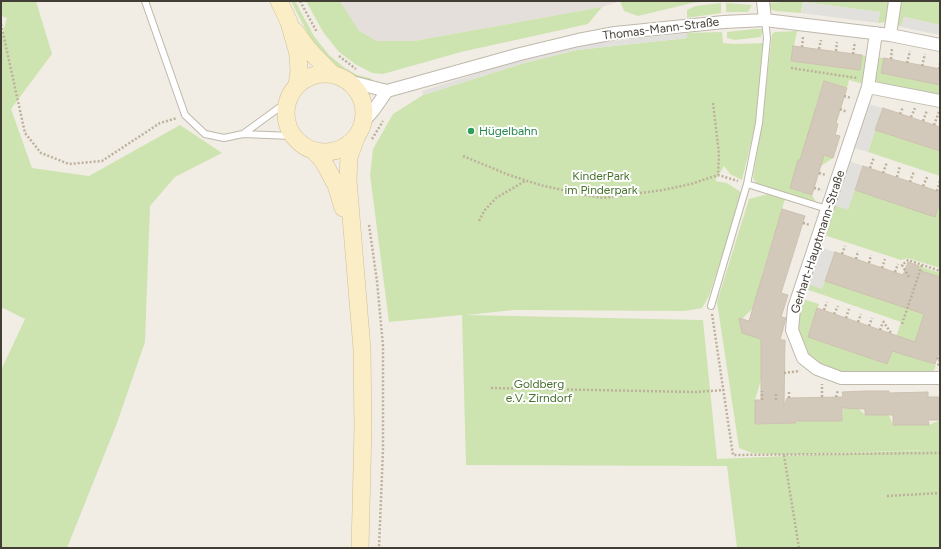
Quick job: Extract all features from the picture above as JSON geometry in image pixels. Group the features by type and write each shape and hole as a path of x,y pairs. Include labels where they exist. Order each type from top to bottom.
{"street":[{"path":"279,1 289,22 298,54 299,71 297,85"},
{"path":"763,1 765,20"},
{"path":"892,39 895,1"},
{"name":"Thomas-Mann-Straße","path":"347,76 387,91 520,54 578,40 615,33 724,22 765,20 876,33 892,39 940,45"},
{"path":"289,22 309,50 347,76 357,90 364,105 362,141 349,157 348,180 351,232 362,349 363,428 360,548"},
{"name":"Gerhart-Hauptmann-Straße","path":"876,33 869,84 794,308 792,330 803,358 817,369 841,378 940,378"},
{"path":"347,76 321,74 306,78 297,85 287,102 286,119 292,136 303,146 315,152 327,153 343,149 362,141"},
{"path":"869,84 940,101"},
{"path":"364,121 387,91"},
{"path":"315,152 323,161 336,185 351,232"}],"lane":[{"path":"145,1 185,115 205,134 224,138 243,134 292,136"},
{"path":"710,306 748,184 760,123 767,38 765,20"},
{"path":"243,134 287,102"},
{"path":"748,184 827,209"}],"path":[{"path":"300,1 318,34"},
{"path":"1,24 25,132 40,153 69,164 102,161 160,123 185,115"},
{"path":"853,54 856,38"},
{"path":"891,59 892,39"},
{"path":"907,62 911,46"},
{"path":"922,66 926,49"},
{"path":"335,54 347,63 347,76"},
{"path":"939,69 940,63"},
{"path":"791,68 869,84"},
{"path":"713,103 719,154 718,175"},
{"path":"934,125 940,109"},
{"path":"362,141 385,118"},
{"path":"463,156 509,176 603,198 663,190 692,184 718,175 748,184"},
{"path":"870,168 874,158"},
{"path":"883,173 887,162"},
{"path":"897,178 900,166"},
{"path":"910,182 914,170"},
{"path":"923,186 928,175"},
{"path":"479,221 484,211 496,198 525,180"},
{"path":"937,191 940,181"},
{"path":"368,221 377,281 383,346 383,450 379,548"},
{"path":"842,254 845,246"},
{"path":"856,259 858,251"},
{"path":"869,263 872,255"},
{"path":"882,268 885,259"},
{"path":"909,277 902,265 908,260 940,271"},
{"path":"895,272 898,264"},
{"path":"902,324 922,265"},
{"path":"824,310 827,302"},
{"path":"710,306 733,455 940,453"},
{"path":"834,314 838,306"},
{"path":"846,318 849,309"},
{"path":"858,322 861,314"},
{"path":"869,326 872,318"},
{"path":"880,330 883,321 891,333"},
{"path":"491,388 696,392 724,390"},
{"path":"762,391 762,400"},
{"path":"776,392 776,400"},
{"path":"789,392 789,400"},
{"path":"784,455 799,548"},
{"path":"887,496 940,493"}],"shaded area":[{"path":"340,1 620,1 602,7 414,41 377,41 359,32"},
{"path":"803,2 880,12 878,23 801,13"},
{"path":"904,17 940,25 940,35 901,27"},
{"path":"687,33 687,38 577,50 524,63 423,95 422,91 522,59 576,45"},
{"path":"868,104 883,108 868,152 854,148"},
{"path":"849,161 863,166 848,210 834,205"},
{"path":"820,247 835,252 822,289 808,284"}],"green space":[{"path":"1,1 36,1 52,54 11,109 32,168 89,176 180,125 222,153 175,177 150,206 145,342 117,423 67,548 1,548 1,370 25,319 1,307 1,39 7,18 1,16"},
{"path":"291,1 295,1 314,36 329,55 345,68 357,75 372,79 371,81 357,78 342,71 327,57 310,38"},
{"path":"306,1 340,1 359,31 377,41 414,41 602,7 588,24 461,52 383,74 372,73 355,64 339,52 323,32"},
{"path":"620,1 709,1 692,3 638,16 624,11"},
{"path":"795,1 889,1 885,22 878,23 880,12 803,2 801,13 775,11 770,9 769,3"},
{"path":"900,1 940,1 940,25 904,17 901,27 898,24"},
{"path":"721,3 721,13 687,18 687,10 695,6"},
{"path":"726,3 752,5 748,12 726,12"},
{"path":"763,29 761,37 735,40 727,38 727,32"},
{"path":"797,31 791,61 860,70 862,55 867,56 863,84 849,80 847,88 824,81 815,109 826,120 812,152 833,158 821,166 798,160 790,188 812,195 816,202 757,184 753,178 762,123 772,34 775,32"},
{"path":"722,32 723,43 764,43 756,122 742,180 730,174 724,166 715,181 727,183 742,193 709,296 702,308 685,311 514,310 466,315 703,320 717,459 924,450 784,455 752,453 739,448 717,302 749,199 768,194 785,199 753,308 742,319 741,324 756,337 762,339 761,380 755,400 755,424 796,423 804,414 816,421 842,421 843,409 850,408 858,408 865,415 889,415 893,425 929,425 940,420 940,548 737,548 727,466 466,465 462,315 389,322 370,175 373,149 393,114 423,95 524,63 577,50 687,38 687,33"},
{"path":"877,57 884,58 881,73 940,85 940,98 878,84 874,79"},
{"path":"875,130 940,151 940,176 868,152"},
{"path":"855,190 935,216 940,201 940,268 908,258 901,260 824,235 834,205"},
{"path":"919,266 940,273 940,277 936,276 911,356 936,365 933,373 842,374 819,366 805,352 797,329 798,311 803,299 819,304 808,337 887,364 901,322 806,289 808,284 825,281 915,279"}],"building":[{"path":"793,46 862,55 860,70 791,61"},
{"path":"884,58 940,69 940,85 881,73"},
{"path":"824,81 847,88 836,123 838,124 835,135 840,136 833,158 824,155 812,195 790,188"},
{"path":"883,108 940,127 940,151 875,130"},
{"path":"863,166 940,192 940,201 935,217 855,190"},
{"path":"782,209 805,216 781,293 788,295 781,317 786,318 780,340 785,340 784,406 787,398 843,397 842,392 928,392 928,397 940,397 940,420 928,420 929,425 893,425 893,415 865,415 865,409 842,408 842,421 796,421 796,423 755,424 755,400 761,400 761,339 742,333 739,318 749,321"},
{"path":"835,252 903,275 908,262 919,266 918,270 940,277 940,350 935,364 892,351 887,364 808,337 817,308 915,342 919,330 924,314 825,281"}],"place":[{"name":"Hügelbahn","path":"471,131"}],"park label":[{"name":"KinderPark im Pinderpark","path":"601,183"},
{"name":"Goldberg e.V. Zirndorf","path":"539,391"}]}
